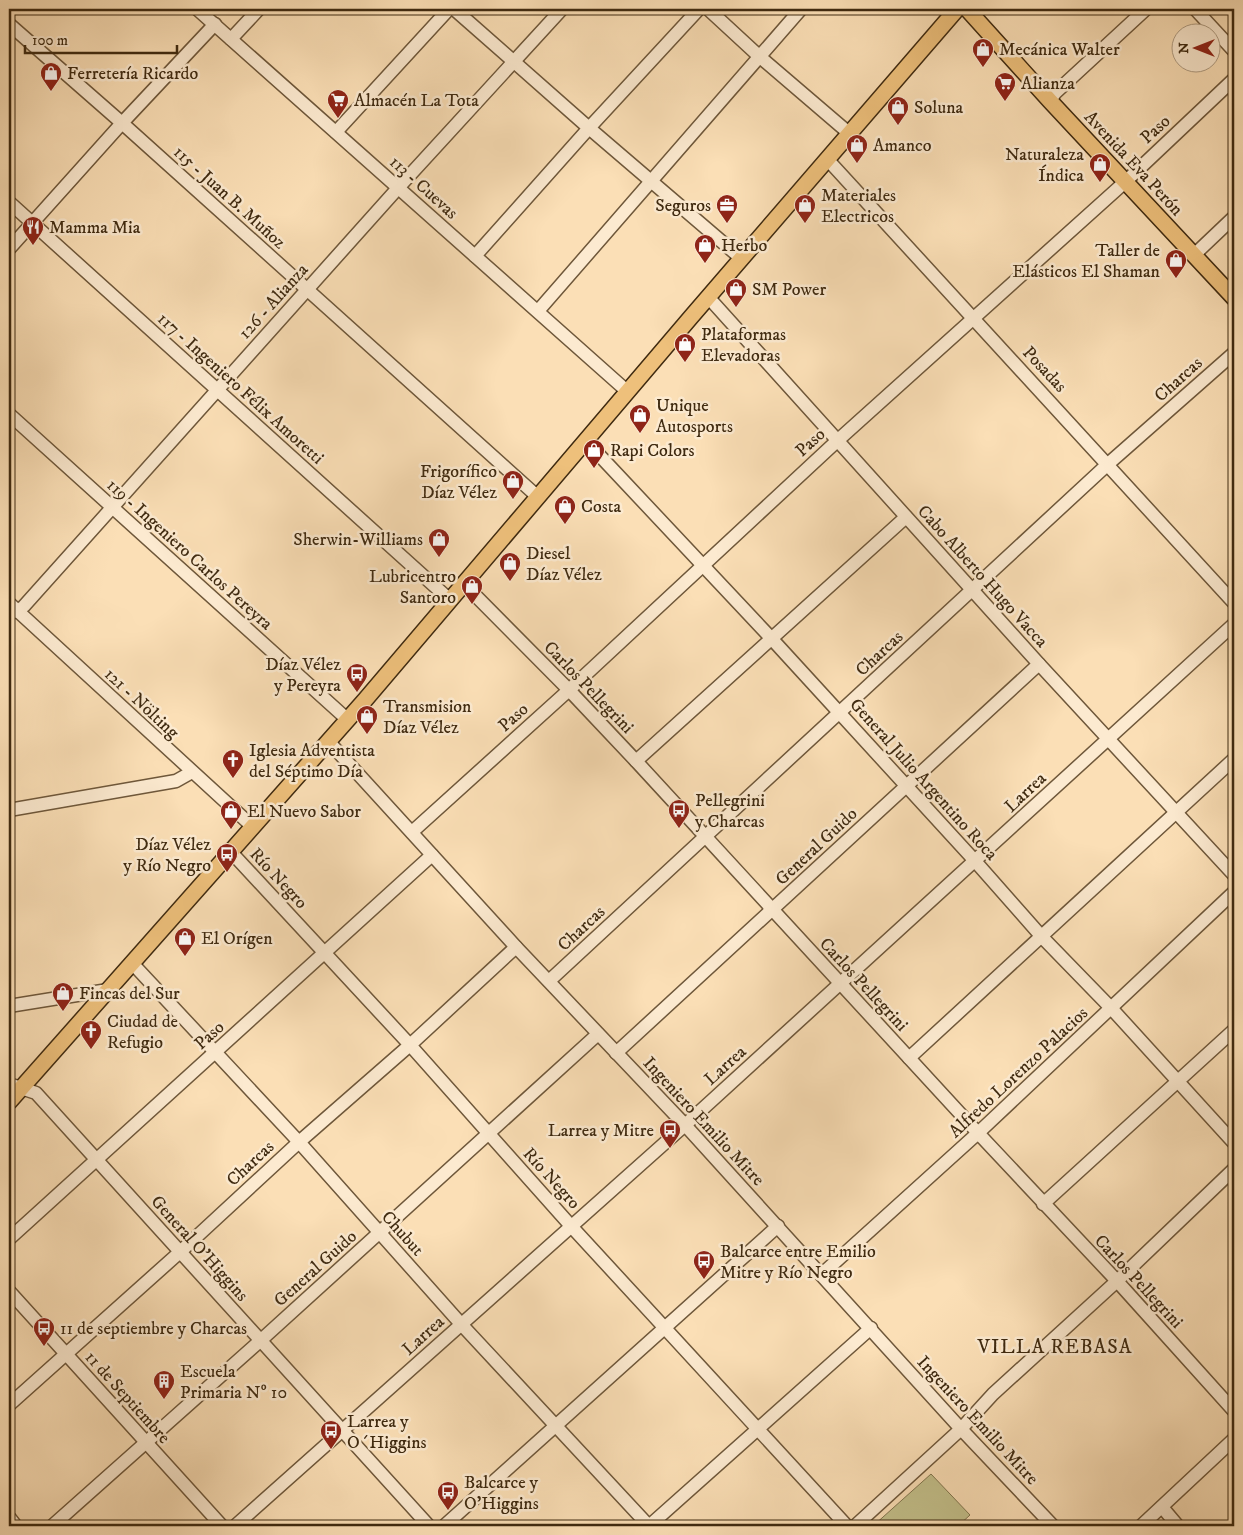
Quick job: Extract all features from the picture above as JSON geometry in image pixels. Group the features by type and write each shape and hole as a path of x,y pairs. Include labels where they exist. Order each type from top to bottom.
{"main road":[{"path":"9,1102 15,1086 132,964 329,742 957,9"},
{"name":"Avenida Eva Perón","path":"967,9 1129,178 1197,252 1234,298"},
{"name":"Avenida Eva Perón","path":"979,9 1052,97"},
{"name":"Avenida Eva Perón","path":"1197,252 1234,286"}],"street":[{"name":"113 - Cuevas","path":"198,9 628,392"},
{"path":"231,39 259,9"},
{"path":"336,132 449,9"},
{"path":"454,9 742,259"},
{"name":"126 - Alianza","path":"12,609 112,507 398,188 562,9"},
{"path":"475,256 589,128 699,9"},
{"path":"708,9 760,57 850,134"},
{"path":"538,312 802,9"},
{"path":"1052,97 1146,9"},
{"path":"1195,9 1234,51"},
{"name":"115 - Juan B. Muñoz","path":"9,24 122,123 538,497"},
{"path":"9,249 122,123 215,24"},
{"name":"Paso","path":"412,832 569,690 837,441 1129,178 1234,79"},
{"name":"Posadas","path":"828,160 974,317 1234,603"},
{"name":"117 - Ingeniero Félix Amoretti","path":"9,202 450,600"},
{"path":"1197,252 1234,217"},
{"name":"Cabo Alberto Hugo Vacca","path":"709,298 1039,664 1234,875"},
{"name":"Charcas","path":"548,981 1108,464 1234,353"},
{"name":"119 - Ingeniero Carlos Pereyra","path":"9,414 348,720"},
{"name":"General Julio Argentino Roca","path":"586,441 704,565 975,861 1042,937 1112,1009 1234,1143"},
{"path":"636,762 906,517"},
{"name":"Carlos Pellegrini","path":"464,584 569,690 706,836 1234,1411"},
{"name":"121 - Nölting","path":"12,609 253,827"},
{"name":"Larrea","path":"235,1526 685,1125 1234,624"},
{"name":"General Guido","path":"616,1053 1039,664"},
{"name":"Ingeniero Emilio Mitre","path":"329,742 516,947 685,1125 961,1428 1053,1526"},
{"path":"909,1058 1234,759"},
{"path":"9,810 176,781 192,772"},
{"name":"Río Negro","path":"231,852 410,1045 571,1226 847,1526"},
{"name":"Paso","path":"9,1239 432,855"},
{"name":"Alfredo Lorenzo Palacios","path":"822,1274 1112,1009 1234,892"},
{"name":"Charcas","path":"9,1405 180,1252 299,1142 410,1045 516,947"},
{"name":"Chubut","path":"132,964 299,1142 461,1324 649,1526"},
{"path":"9,1006 108,990"},
{"path":"1043,1204 1234,1030"},
{"name":"General Guido","path":"52,1526 260,1341 598,1034"},
{"name":"General O'Higgins","path":"15,1086 36,1093 429,1526"},
{"path":"855,1526 961,1428 994,1394 1117,1282 1234,1169"},
{"path":"444,1526 778,1226"},
{"name":"11 de Septiembre","path":"9,1292 222,1526"},
{"path":"649,1526 870,1328"},
{"path":"1141,1526 1234,1439"},
{"path":"1162,1507 1178,1526"},
{"path":"9,1517 16,1526"}],"shaded area":[{"path":"931,1474 970,1515 958,1526 873,1526"}],"place":[{"name":"Mecánica Walter","path":"983,68"},
{"name":"Ferretería Ricardo","path":"51,92"},
{"name":"Alianza","path":"1005,102"},
{"name":"Almacén La Tota","path":"338,119"},
{"name":"Soluna","path":"898,126"},
{"name":"Amanco","path":"857,164"},
{"name":"Naturaleza Índica","path":"1100,183"},
{"name":"Seguros","path":"727,224"},
{"name":"Materiales Electricos","path":"805,224"},
{"name":"Mamma Mia","path":"33,246"},
{"name":"Herbo","path":"705,264"},
{"name":"Taller de Elásticos El Shaman","path":"1176,279"},
{"name":"SM Power","path":"736,308"},
{"name":"Plataformas Elevadoras","path":"685,363"},
{"name":"Unique Autosports","path":"640,434"},
{"name":"Rapi Colors","path":"594,469"},
{"name":"Frigorífico Díaz Vélez","path":"513,500"},
{"name":"Costa","path":"565,525"},
{"name":"Sherwin-Williams","path":"439,558"},
{"name":"Diesel Díaz Vélez","path":"510,582"},
{"name":"Lubricentro Santoro","path":"472,605"},
{"name":"Díaz Vélez y Pereyra","path":"357,693"},
{"name":"Transmision Díaz Vélez","path":"367,735"},
{"name":"Iglesia Adventista del Séptimo Día","path":"233,779"},
{"name":"Pellegrini y Charcas","path":"679,829"},
{"name":"El Nuevo Sabor","path":"231,830"},
{"name":"Díaz Vélez y Río Negro","path":"227,873"},
{"name":"El Orígen","path":"185,957"},
{"name":"Fincas del Sur","path":"63,1012"},
{"name":"Ciudad de Refugio","path":"91,1050"},
{"name":"Larrea y Mitre","path":"670,1149"},
{"name":"Balcarce entre Emilio Mitre y Río Negro","path":"704,1280"},
{"name":"11 de septiembre y Charcas","path":"44,1347"},
{"name":"Escuela Primaria Nº 10","path":"164,1400"},
{"name":"Larrea y O´Higgins","path":"331,1450"},
{"name":"Balcarce y O'Higgins","path":"448,1511"}],"district":[{"name":"VILLA REBASA","path":"1055,1346"}]}
